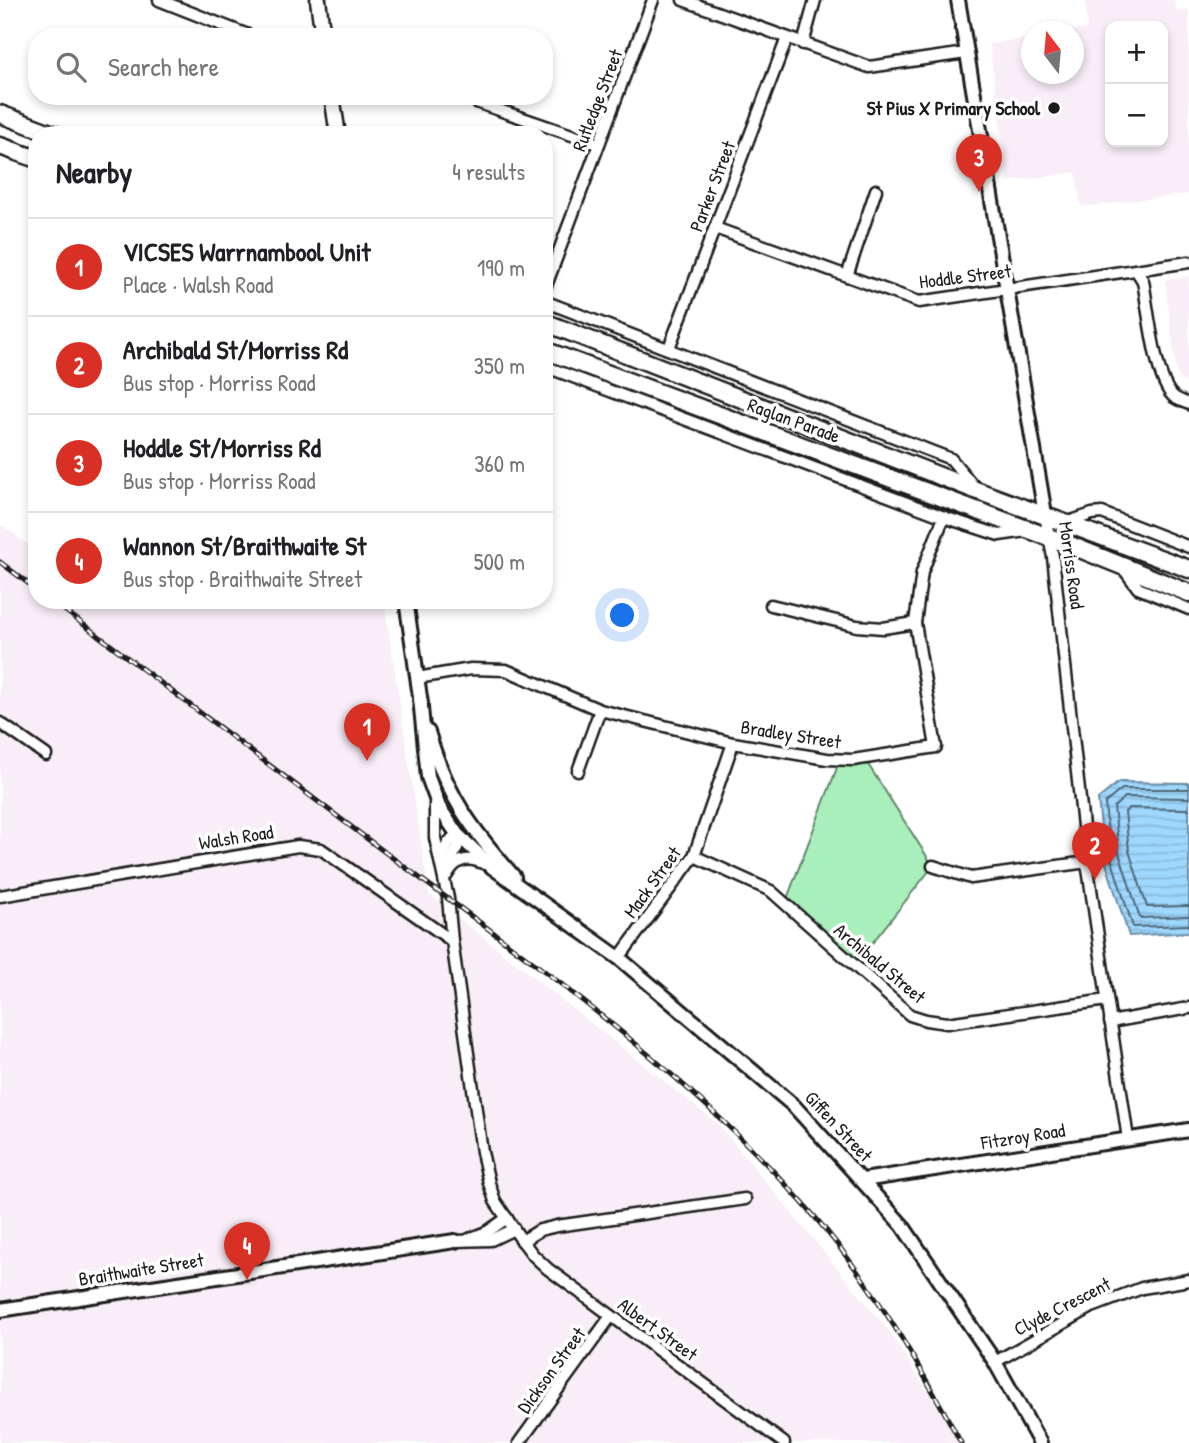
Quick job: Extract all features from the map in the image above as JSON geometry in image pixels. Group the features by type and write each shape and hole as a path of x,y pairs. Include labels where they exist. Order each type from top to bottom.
{"highway":[{"path":"0,114 32,126"},
{"path":"0,146 28,156"},
{"name":"Raglan Parade","path":"553,326 978,491 1189,569"},
{"name":"Raglan Parade","path":"553,353 1028,530 1189,593"}],"main road":[{"path":"318,0 322,28"},
{"path":"333,105 337,126"}],"street":[{"path":"160,0 230,28"},
{"name":"Rutledge Street","path":"553,266 653,0"},
{"path":"684,0 869,67 966,53"},
{"path":"803,44 815,0"},
{"name":"Morriss Road","path":"958,0 1049,538 1087,862 1128,1139"},
{"name":"Parker Street","path":"670,348 787,38"},
{"path":"485,105 546,126"},
{"path":"553,129 598,144"},
{"path":"847,276 876,190"},
{"name":"Hoddle Street","path":"715,228 919,302 1189,262"},
{"path":"1136,271 1143,281 1159,373 1174,398 1189,404"},
{"name":"Raglan Parade","path":"553,304 951,459 978,491"},
{"name":"Raglan Parade","path":"553,369 999,536 1028,530"},
{"path":"1064,523 1102,513 1189,547"},
{"name":"Bradley Street","path":"417,678 471,669 506,670 600,710 733,743 827,759 853,760 936,747 915,623 922,572 944,517"},
{"name":"Raglan Parade","path":"1123,567 1138,588 1189,609"},
{"path":"771,605 857,626 883,628 915,623"},
{"path":"407,609 426,728 453,798 470,825 459,837 447,843 440,862"},
{"path":"420,698 425,764 434,797 459,837"},
{"path":"578,771 600,710"},
{"path":"0,723 46,755"},
{"name":"Mack Street","path":"619,958 694,856 733,743"},
{"path":"434,797 435,838 446,879 452,941 482,1152 495,1201 518,1235"},
{"name":"Giffen Street","path":"470,825 516,879 540,901"},
{"path":"446,879 459,837"},
{"name":"Giffen Street","path":"459,837 492,867 619,958 794,1105 902,1225 995,1362 1040,1443"},
{"name":"Walsh Road","path":"0,896 298,846 321,849 452,941"},
{"name":"Archibald Street","path":"694,856 771,891 910,1015 947,1023 1107,1000"},
{"path":"446,879 452,866 463,859 473,859 492,867"},
{"path":"933,866 971,878 1087,862"},
{"path":"1111,1022 1189,1008"},
{"name":"Fitzroy Road","path":"863,1180 1189,1130"},
{"name":"Braithwaite Street","path":"0,1310 455,1241 491,1240 548,1228 745,1199"},
{"name":"Braithwaite Street","path":"455,1241 487,1232 508,1219"},
{"name":"Albert Street","path":"518,1235 548,1269 784,1443"},
{"name":"Clyde Crescent","path":"995,1362 1092,1307 1142,1288 1189,1280"},
{"name":"Dickson Street","path":"519,1443 611,1316"}],"shaded area":[{"name":"St Pius X Primary School","path":"1085,0 1174,0 1177,12 1189,10 1189,194 1081,207 1076,172 1008,182 989,44 1021,39 1021,84 1084,84 1084,29 1087,29"},
{"path":"1189,276 1189,384 1182,381 1176,372 1165,280"},
{"path":"0,524 28,544 28,609 385,609 429,894 720,1126 888,1330 961,1443 0,1443"}],"green space":[{"path":"864,758 933,866 854,966 785,904 840,760"}],"water":[{"path":"1119,782 1189,783 1189,932 1129,936 1104,857 1098,799"}],"railway":[{"path":"0,562 28,583"},
{"path":"63,609 607,1020 715,1113 766,1163 814,1216 856,1269 912,1355 961,1443"}],"place":[{"name":"St Pius X Primary School","path":"1054,108"},
{"name":"Hoddle St/Morriss Rd","path":"979,192"},
{"name":"VICSES Warrnambool Unit","path":"367,761"},
{"name":"Archibald St/Morriss Rd","path":"1095,880"},
{"name":"Wannon St/Braithwaite St","path":"247,1280"}]}
